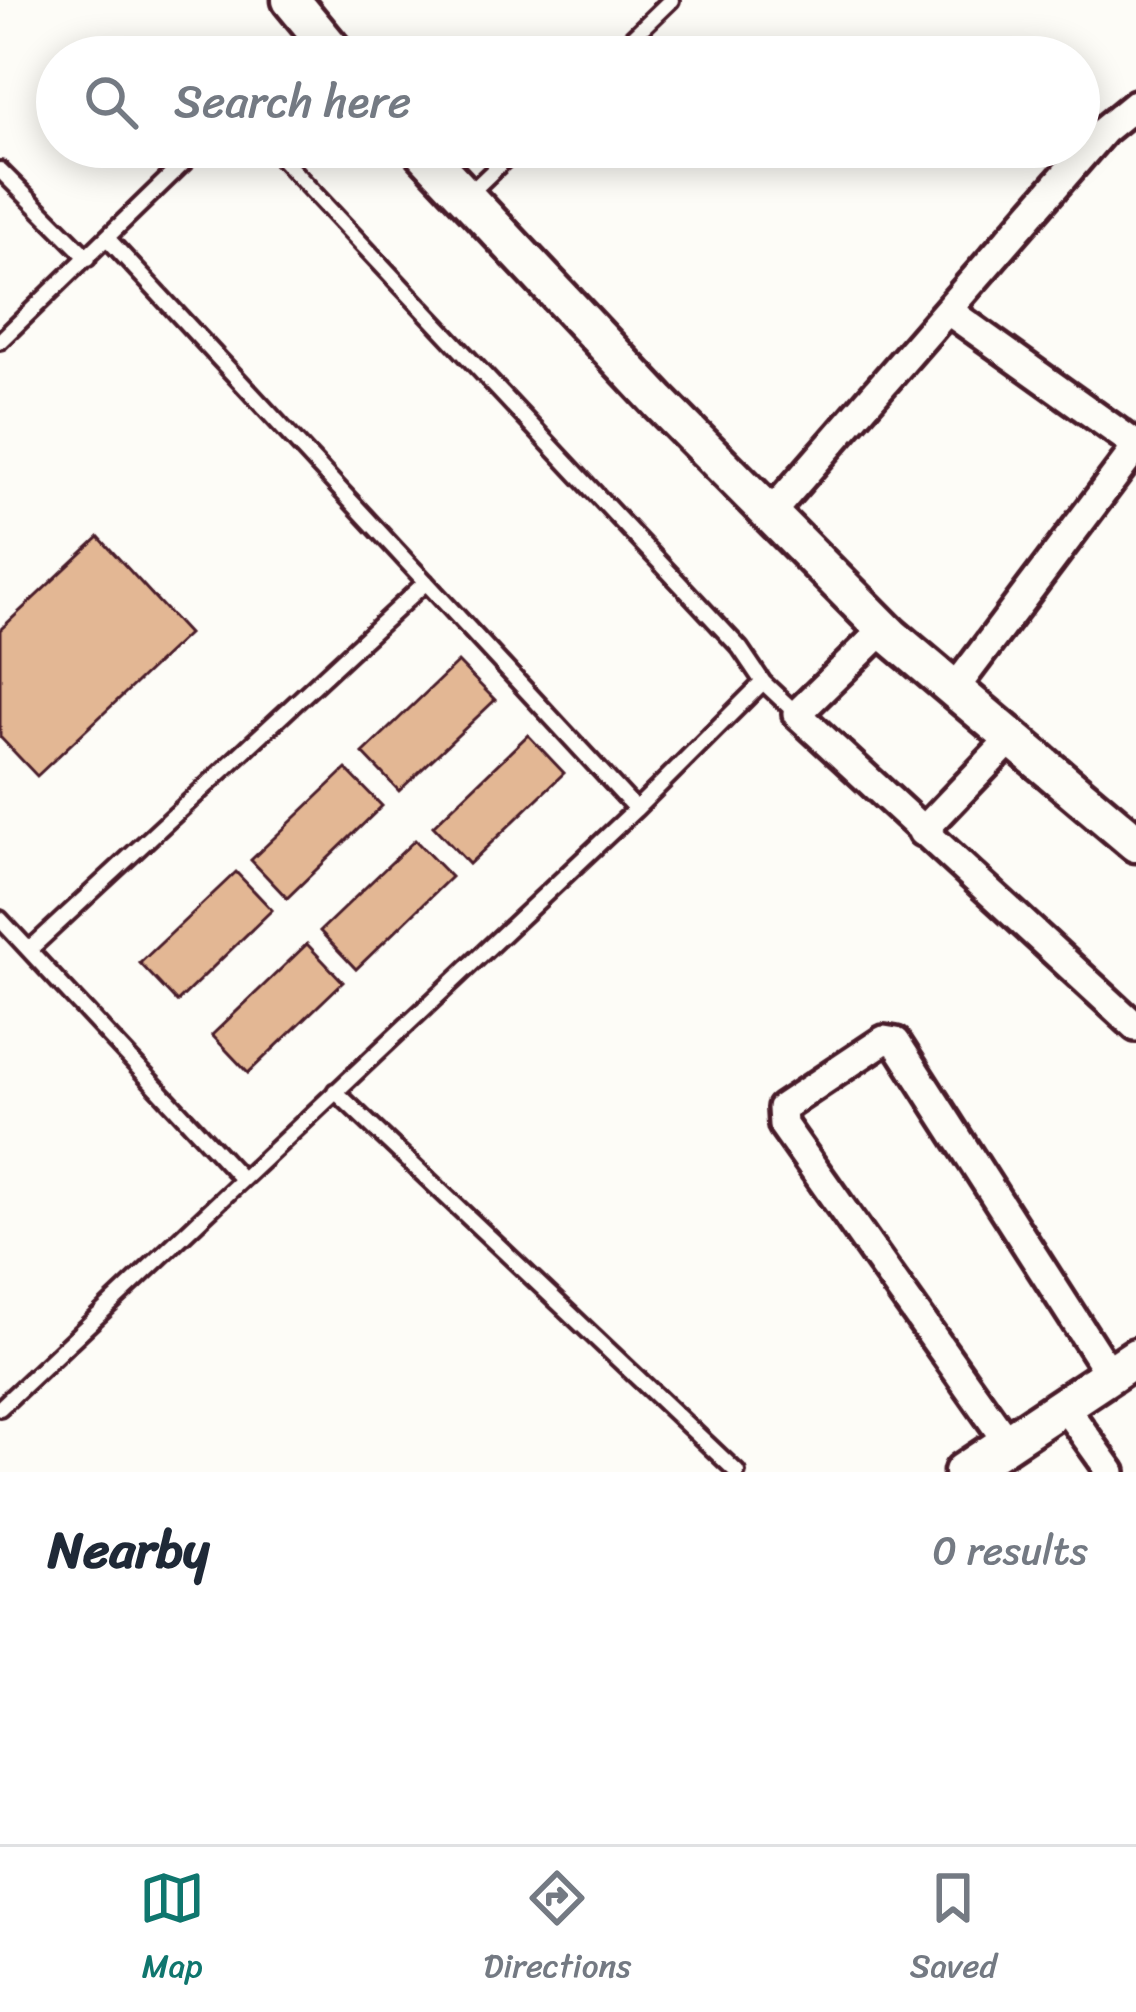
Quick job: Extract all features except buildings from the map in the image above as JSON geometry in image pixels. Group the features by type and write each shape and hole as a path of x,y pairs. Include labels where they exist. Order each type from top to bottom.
{"street":[{"path":"291,0 320,36"},
{"path":"1100,135 1136,104"},
{"path":"438,168 884,629 1136,843"},
{"path":"770,514 1072,168"},
{"path":"950,312 1136,447 953,691"},
{"path":"884,629 797,714 1136,1027"},
{"path":"922,832 1011,739"},
{"path":"963,1472 1009,1443 1123,1366 896,1042 884,1040 782,1108 783,1125 1009,1443"},
{"path":"1064,1406 1112,1472"}],"lane":[{"path":"634,36 671,0"},
{"path":"0,341 179,168"},
{"path":"291,168 797,714"},
{"path":"465,198 496,168"},
{"path":"0,170 88,258"},
{"path":"108,238 635,809"},
{"path":"29,950 426,582"},
{"path":"0,1408 635,809 763,682"},
{"path":"0,919 242,1179"},
{"path":"335,1091 737,1472"}]}
